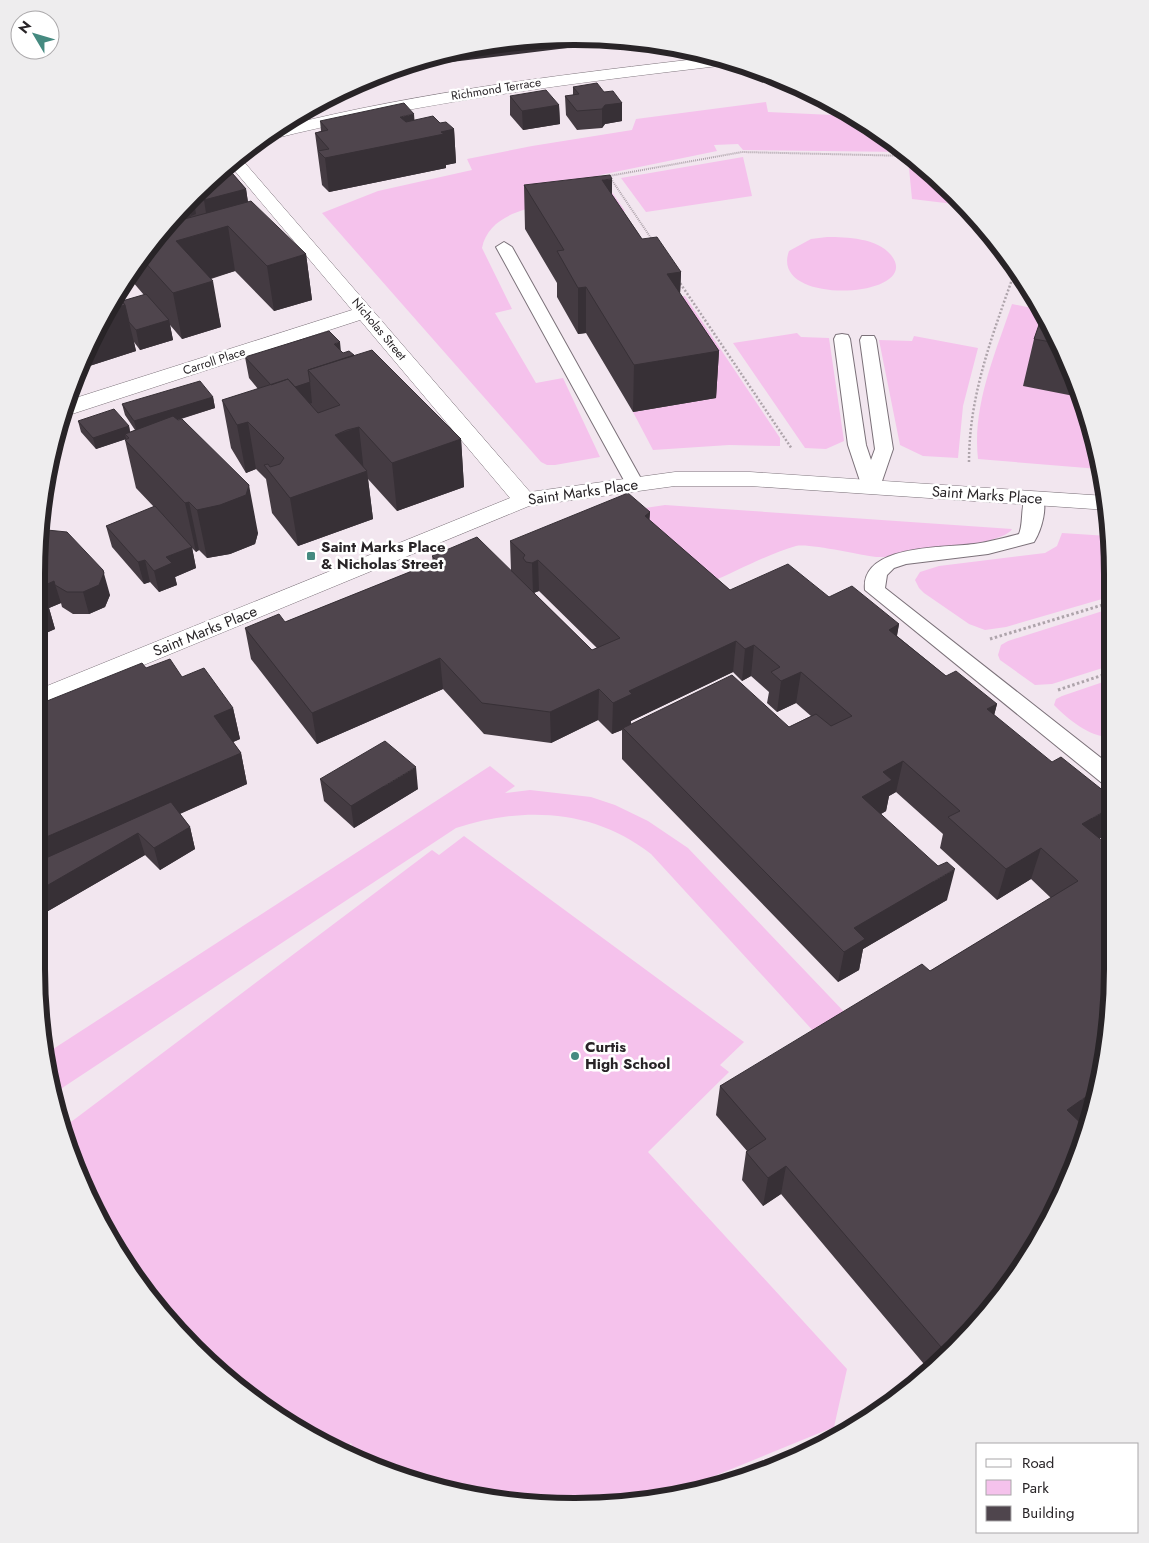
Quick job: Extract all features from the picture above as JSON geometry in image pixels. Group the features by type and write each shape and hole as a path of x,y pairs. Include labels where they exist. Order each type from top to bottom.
{"street":[{"name":"Richmond Terrace","path":"423,85 509,72 667,53"},
{"name":"Richmond Terrace","path":"288,129 380,108 492,88 709,62"},
{"name":"Nicholas Street","path":"239,165 524,500"},
{"name":"Carroll Place","path":"72,406 364,312"},
{"name":"Saint Marks Place","path":"45,697 524,500 675,478 750,479 1099,502"}],"lane":[{"path":"504,247 634,484"},
{"path":"842,339 857,445 871,487"},
{"path":"868,340 884,449 871,487"},
{"path":"1034,498 1033,524 1027,538 982,549 911,557 888,563 878,572 874,581 875,590 1104,771"}],"path":[{"path":"658,249 609,176 742,152 899,156"},
{"path":"674,273 794,452"},
{"path":"970,463 968,448 973,406 982,369 1013,277"},
{"path":"952,650 1104,604"},
{"path":"1018,703 1104,675"}],"green space":[{"path":"766,102 768,112 838,115 894,152 743,150 738,144 714,145 717,151 600,175 625,211 595,215 584,198 524,210 497,223 487,234 482,248 512,309 495,313 536,383 563,378 600,457 547,465 541,462 322,213 378,191 472,170 467,159 532,146 632,130 636,119"},
{"path":"743,157 752,196 646,212 621,178"},
{"path":"909,163 953,204 912,199"},
{"path":"827,237 852,238 878,245 891,255 896,270 887,281 869,288 821,289 801,282 789,269 789,251 811,239"},
{"path":"685,296 780,438 780,446 729,445 653,450 633,412 715,398 666,299"},
{"path":"1012,304 1032,308 1064,372 1076,404 1093,469 978,459 978,419 992,361"},
{"path":"797,333 801,337 829,338 844,441 826,449 805,448 733,343"},
{"path":"914,336 978,348 963,406 958,458 923,456 900,445 879,340 912,341"},
{"path":"665,505 1012,529 1005,535 971,545 926,553 887,557 876,557 812,546 796,546 711,582 632,510"},
{"path":"1062,533 1103,536 1104,598 1006,627 985,630 969,624 924,593 915,580 920,572 939,566 1045,553 1057,546"},
{"path":"1104,611 1104,668 1052,684 1035,685 1000,660 998,655 1001,645 1008,641"},
{"path":"1104,682 1104,736 1087,731 1054,705 1056,699"},
{"path":"490,766 515,786 505,793 530,790 591,797 615,805 648,821 688,848 849,1017 1020,1255 651,854 629,839 606,828 582,820 557,816 507,816 456,828 59,1090 52,1050"},
{"path":"464,836 744,1042 720,1065 729,1072 648,1152 847,1369 834,1427 694,1484 678,1488 609,1497 574,1498 540,1497 471,1488 404,1470 372,1458 354,1449 351,1443 347,1447 340,1443 280,1409 225,1367 200,1343 176,1318 134,1263 100,1203 85,1171 68,1124 432,850 439,855"}],"building":[{"path":"597,83 604,92 613,91 622,103 605,105 602,109 577,111 565,96 579,94 573,87"},
{"path":"546,90 559,105 522,111 510,96"},
{"path":"404,103 414,114 400,117 406,122 433,116 440,123 446,122 454,129 441,132 444,134 325,158 318,151 329,149 315,133 328,130 320,121"},
{"path":"231,171 246,189 204,200 202,198"},
{"path":"610,175 612,179 602,180 642,239 657,237 681,272 667,274 719,351 634,365 586,287 578,288 557,251 564,250 524,185"},
{"path":"251,201 306,254 267,266 228,226 176,241 213,281 173,293 146,263 181,220"},
{"path":"146,294 169,320 136,330 129,322 125,305 122,301"},
{"path":"122,301 125,305 118,307"},
{"path":"1040,323 1050,342 1034,339"},
{"path":"329,331 340,342 334,344 343,353 349,351 354,355 308,370 310,382 295,387 288,379 271,385 245,357"},
{"path":"372,350 461,439 392,463 359,427 347,430 335,435 367,471 290,498 264,465 268,464 270,467 280,464 284,458 248,422 237,425 222,400 288,379 318,413 340,405 308,370"},
{"path":"200,381 213,397 134,421 122,404"},
{"path":"114,409 129,426 93,438 78,421"},
{"path":"173,416 178,420 182,419 249,485 246,495 220,505 197,510 189,502 185,503 125,440 129,438 125,434"},
{"path":"628,493 650,512 645,516 730,590 788,564 829,597 852,586 899,624 889,630 946,676 956,671 997,704 987,709 1052,762 1061,757 1104,791 1104,811 1082,824 1104,842 1104,969 1099,1038 1097,1040 1098,1041 1094,1072 1089,1095 1067,1110 1081,1123 1064,1171 1049,1203 1015,1263 973,1318 943,1349 786,1166 768,1178 746,1152 766,1139 720,1086 922,964 930,971 1078,881 1041,848 1006,869 948,817 960,811 903,761 883,772 892,780 862,797 938,866 947,862 955,869 854,928 865,939 844,952 623,728 732,675 789,727 816,714 831,726 852,716 801,672 781,681 771,672 780,667 754,645 745,649 736,641 629,691 632,694 613,703 599,689 550,712 482,703 440,658 312,713 245,628 279,614 285,622 437,561 432,556 477,537 592,650 620,638 538,560 532,563 526,562 523,558 525,555 510,541"},
{"path":"155,506 192,547 166,557 172,563 154,571 145,560 138,562 106,526"},
{"path":"47,530 67,532 104,573 99,585 83,592 67,592 55,585 54,581 45,585"},
{"path":"170,659 182,677 204,668 233,708 214,716 241,753 45,838 45,702 142,663 146,668"},
{"path":"385,741 416,767 351,806 320,779"},
{"path":"171,802 190,827 154,848 138,833 45,887 45,858"}],"place":[{"name":"Saint Marks Place & Nicholas Street","path":"311,556"},
{"name":"Curtis High School","path":"575,1056"}]}
